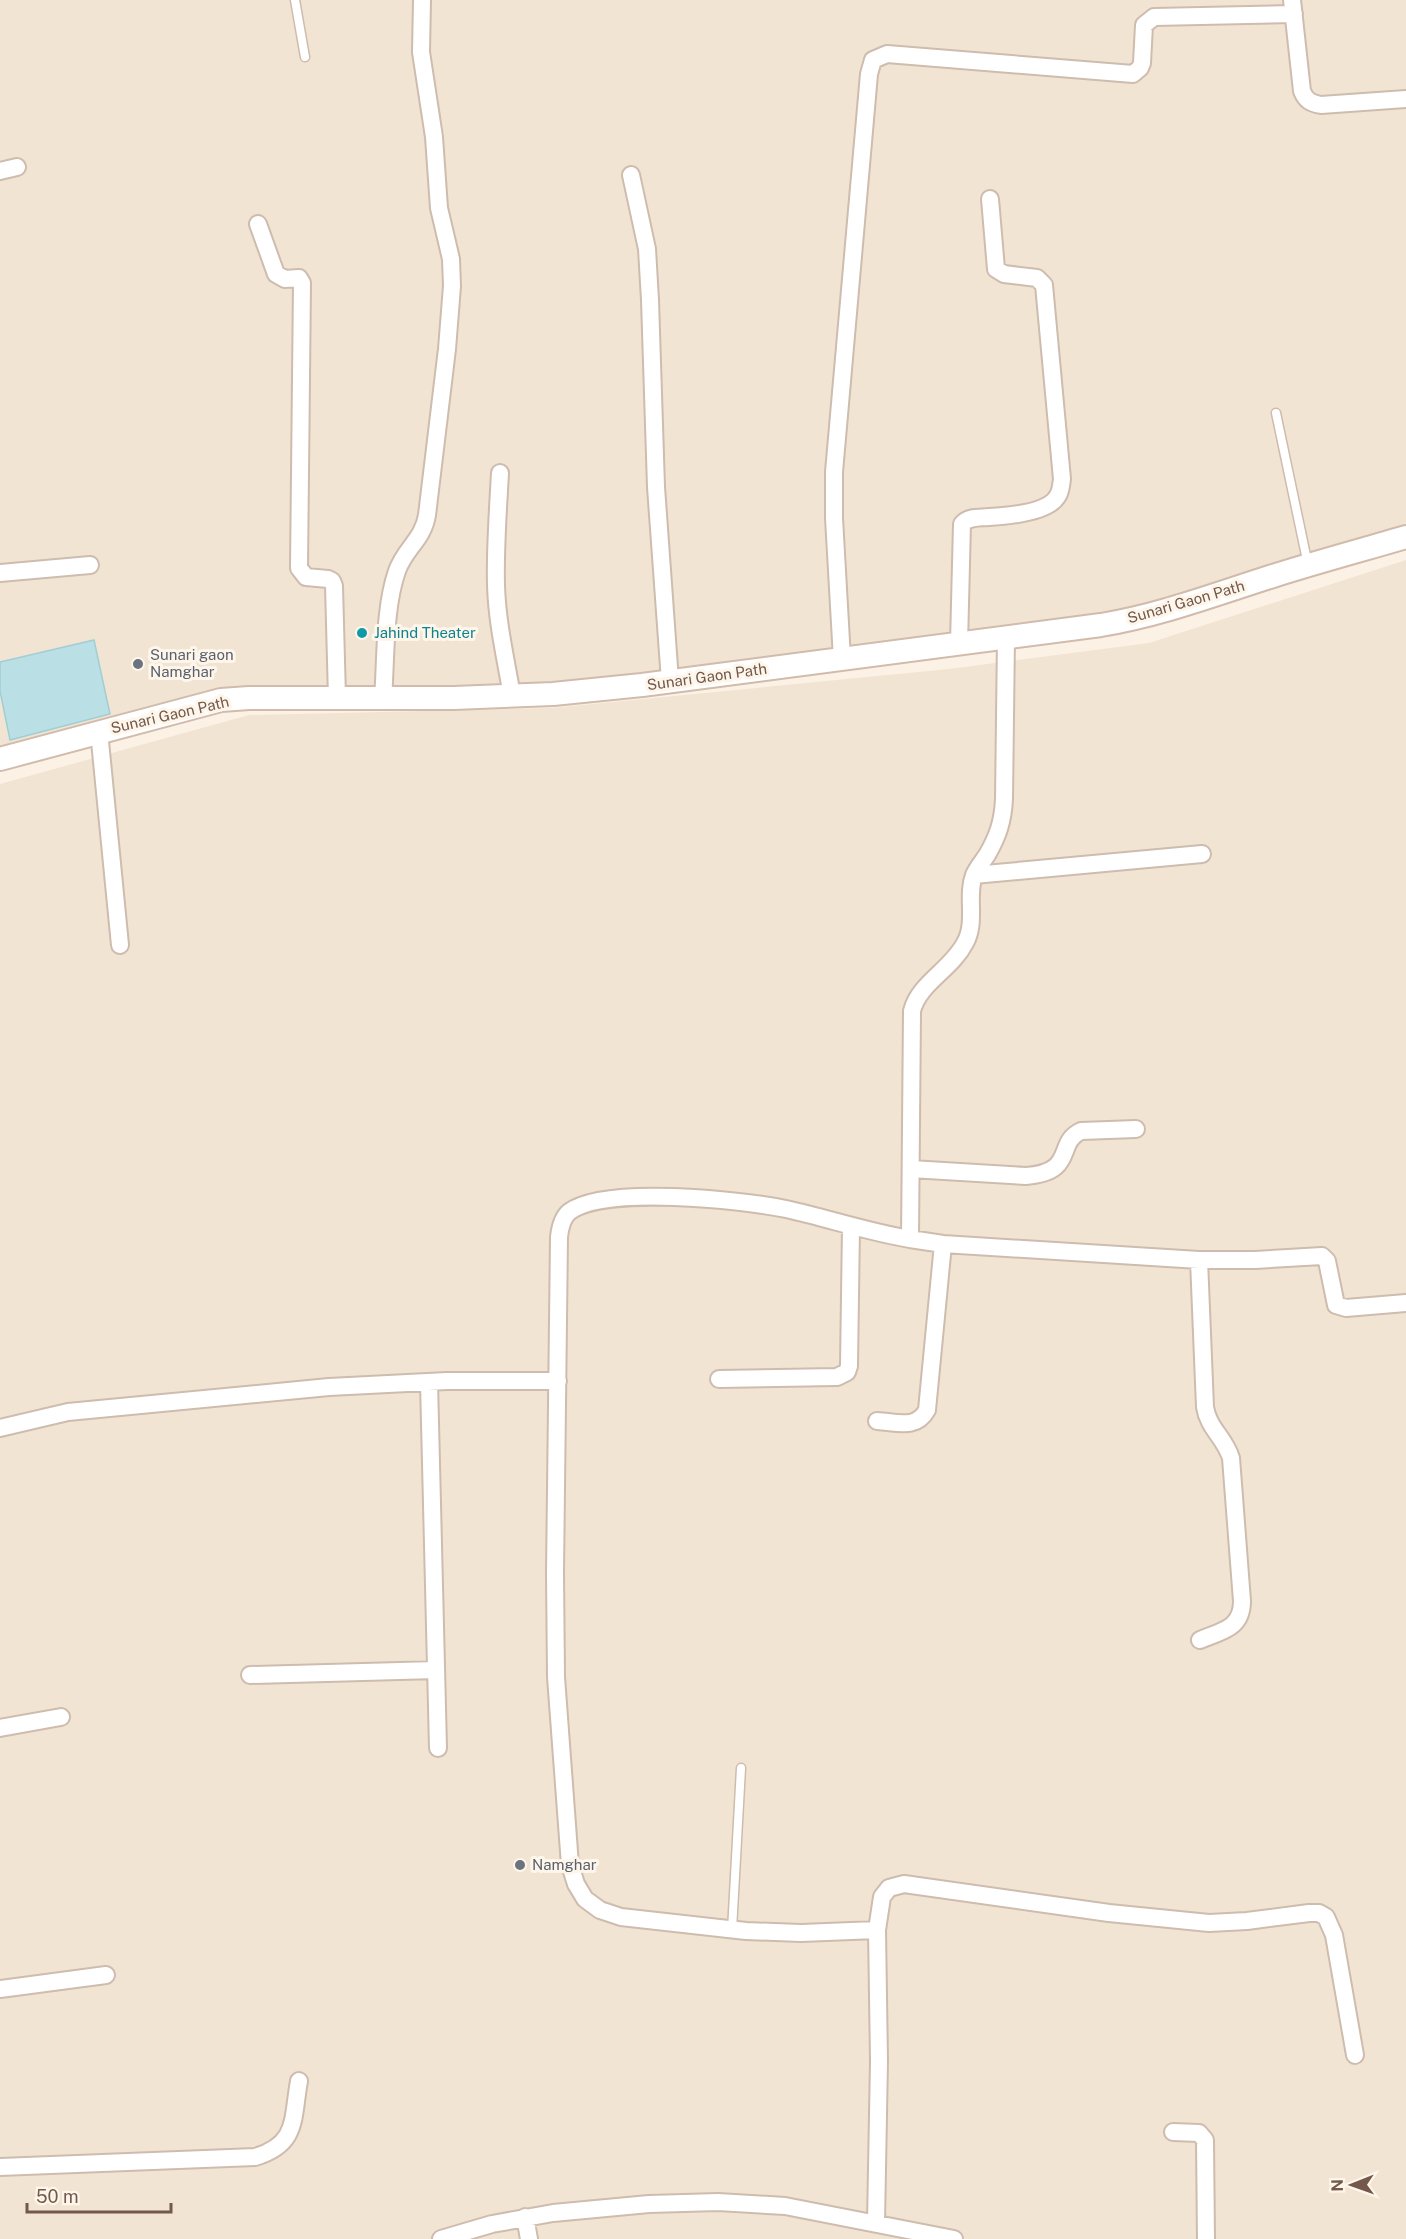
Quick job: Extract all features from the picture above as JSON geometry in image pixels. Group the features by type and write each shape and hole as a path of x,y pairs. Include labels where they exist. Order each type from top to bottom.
{"street":[{"path":"383,699 392,585 405,553 422,534 427,515 447,349 452,285 451,259 439,208 434,137 422,52 422,0"},
{"path":"842,659 834,518 834,472 868,74 873,60 887,54 1133,74 1142,63 1144,25 1154,17 1293,7 1302,90 1305,99 1321,105 1406,99"},
{"path":"0,171 17,167"},
{"path":"631,175 647,249 656,487 670,681"},
{"path":"959,643 962,524 969,518 1009,516 1048,506 1056,499 1062,478 1044,285 1037,278 999,272 995,263 990,199"},
{"path":"258,224 276,274 285,279 299,278 302,283 298,568 306,577 328,579 334,586 337,698"},
{"path":"500,473 496,525 496,588 512,696"},
{"name":"Sunari Gaon Path","path":"0,759 221,700 512,696 670,681 1101,625 1152,615 1406,537"},
{"path":"0,573 90,565"},
{"path":"910,1239 912,1019 915,1000 922,990 957,957 967,940 974,875 1002,826 1006,637"},
{"path":"99,731 120,945"},
{"path":"974,875 1202,854"},
{"path":"911,1168 1038,1175 1052,1171 1060,1163 1076,1133 1136,1129"},
{"path":"877,1930 801,1933 732,1929 621,1917 600,1910 585,1899 576,1884 570,1865 556,1677 555,1573 561,1225 567,1214 580,1206 594,1202 653,1196 729,1200 786,1209 851,1227 943,1244 1199,1260 1255,1260 1322,1256 1327,1261 1336,1305 1346,1308 1406,1303"},
{"path":"719,1379 837,1377 847,1372 849,1365 851,1227"},
{"path":"877,1421 914,1423 922,1419 927,1410 943,1244"},
{"path":"1199,1260 1206,1419 1228,1446 1231,1458 1242,1601 1242,1612 1238,1621 1200,1640"},
{"path":"0,1428 68,1412 329,1387 429,1382 558,1382"},
{"path":"429,1382 438,1749"},
{"path":"250,1676 436,1670"},
{"path":"0,1728 61,1717"},
{"path":"876,2222 879,2061 877,1930 882,1897 889,1888 904,1884 1109,1913 1209,1923 1246,1921 1309,1912 1319,1913 1326,1917 1334,1935 1355,2055"},
{"path":"0,1989 105,1975"},
{"path":"0,2167 255,2157 278,2148 287,2139 299,2081"},
{"path":"1173,2132 1199,2133 1205,2140 1206,2239"},
{"path":"441,2239 525,2217 620,2206 718,2202 785,2206 954,2239"},
{"path":"525,2217 529,2239"}],"lane":[{"path":"295,0 305,57"},
{"path":"1276,413 1308,566"},
{"path":"732,1929 741,1768"}],"shaded area":[{"path":"0,0 1406,0 1406,534 1145,613 554,690 247,695 0,757"},
{"path":"1406,560 1406,2239 0,2239 0,784 249,715 551,708 949,669 1149,643"}],"water":[{"path":"94,640 110,714 10,740 0,691 0,662"}],"place":[{"name":"Jahind Theater","path":"362,633"},
{"name":"Sunari gaon Namghar","path":"138,664"},
{"name":"Namghar","path":"520,1865"}]}
